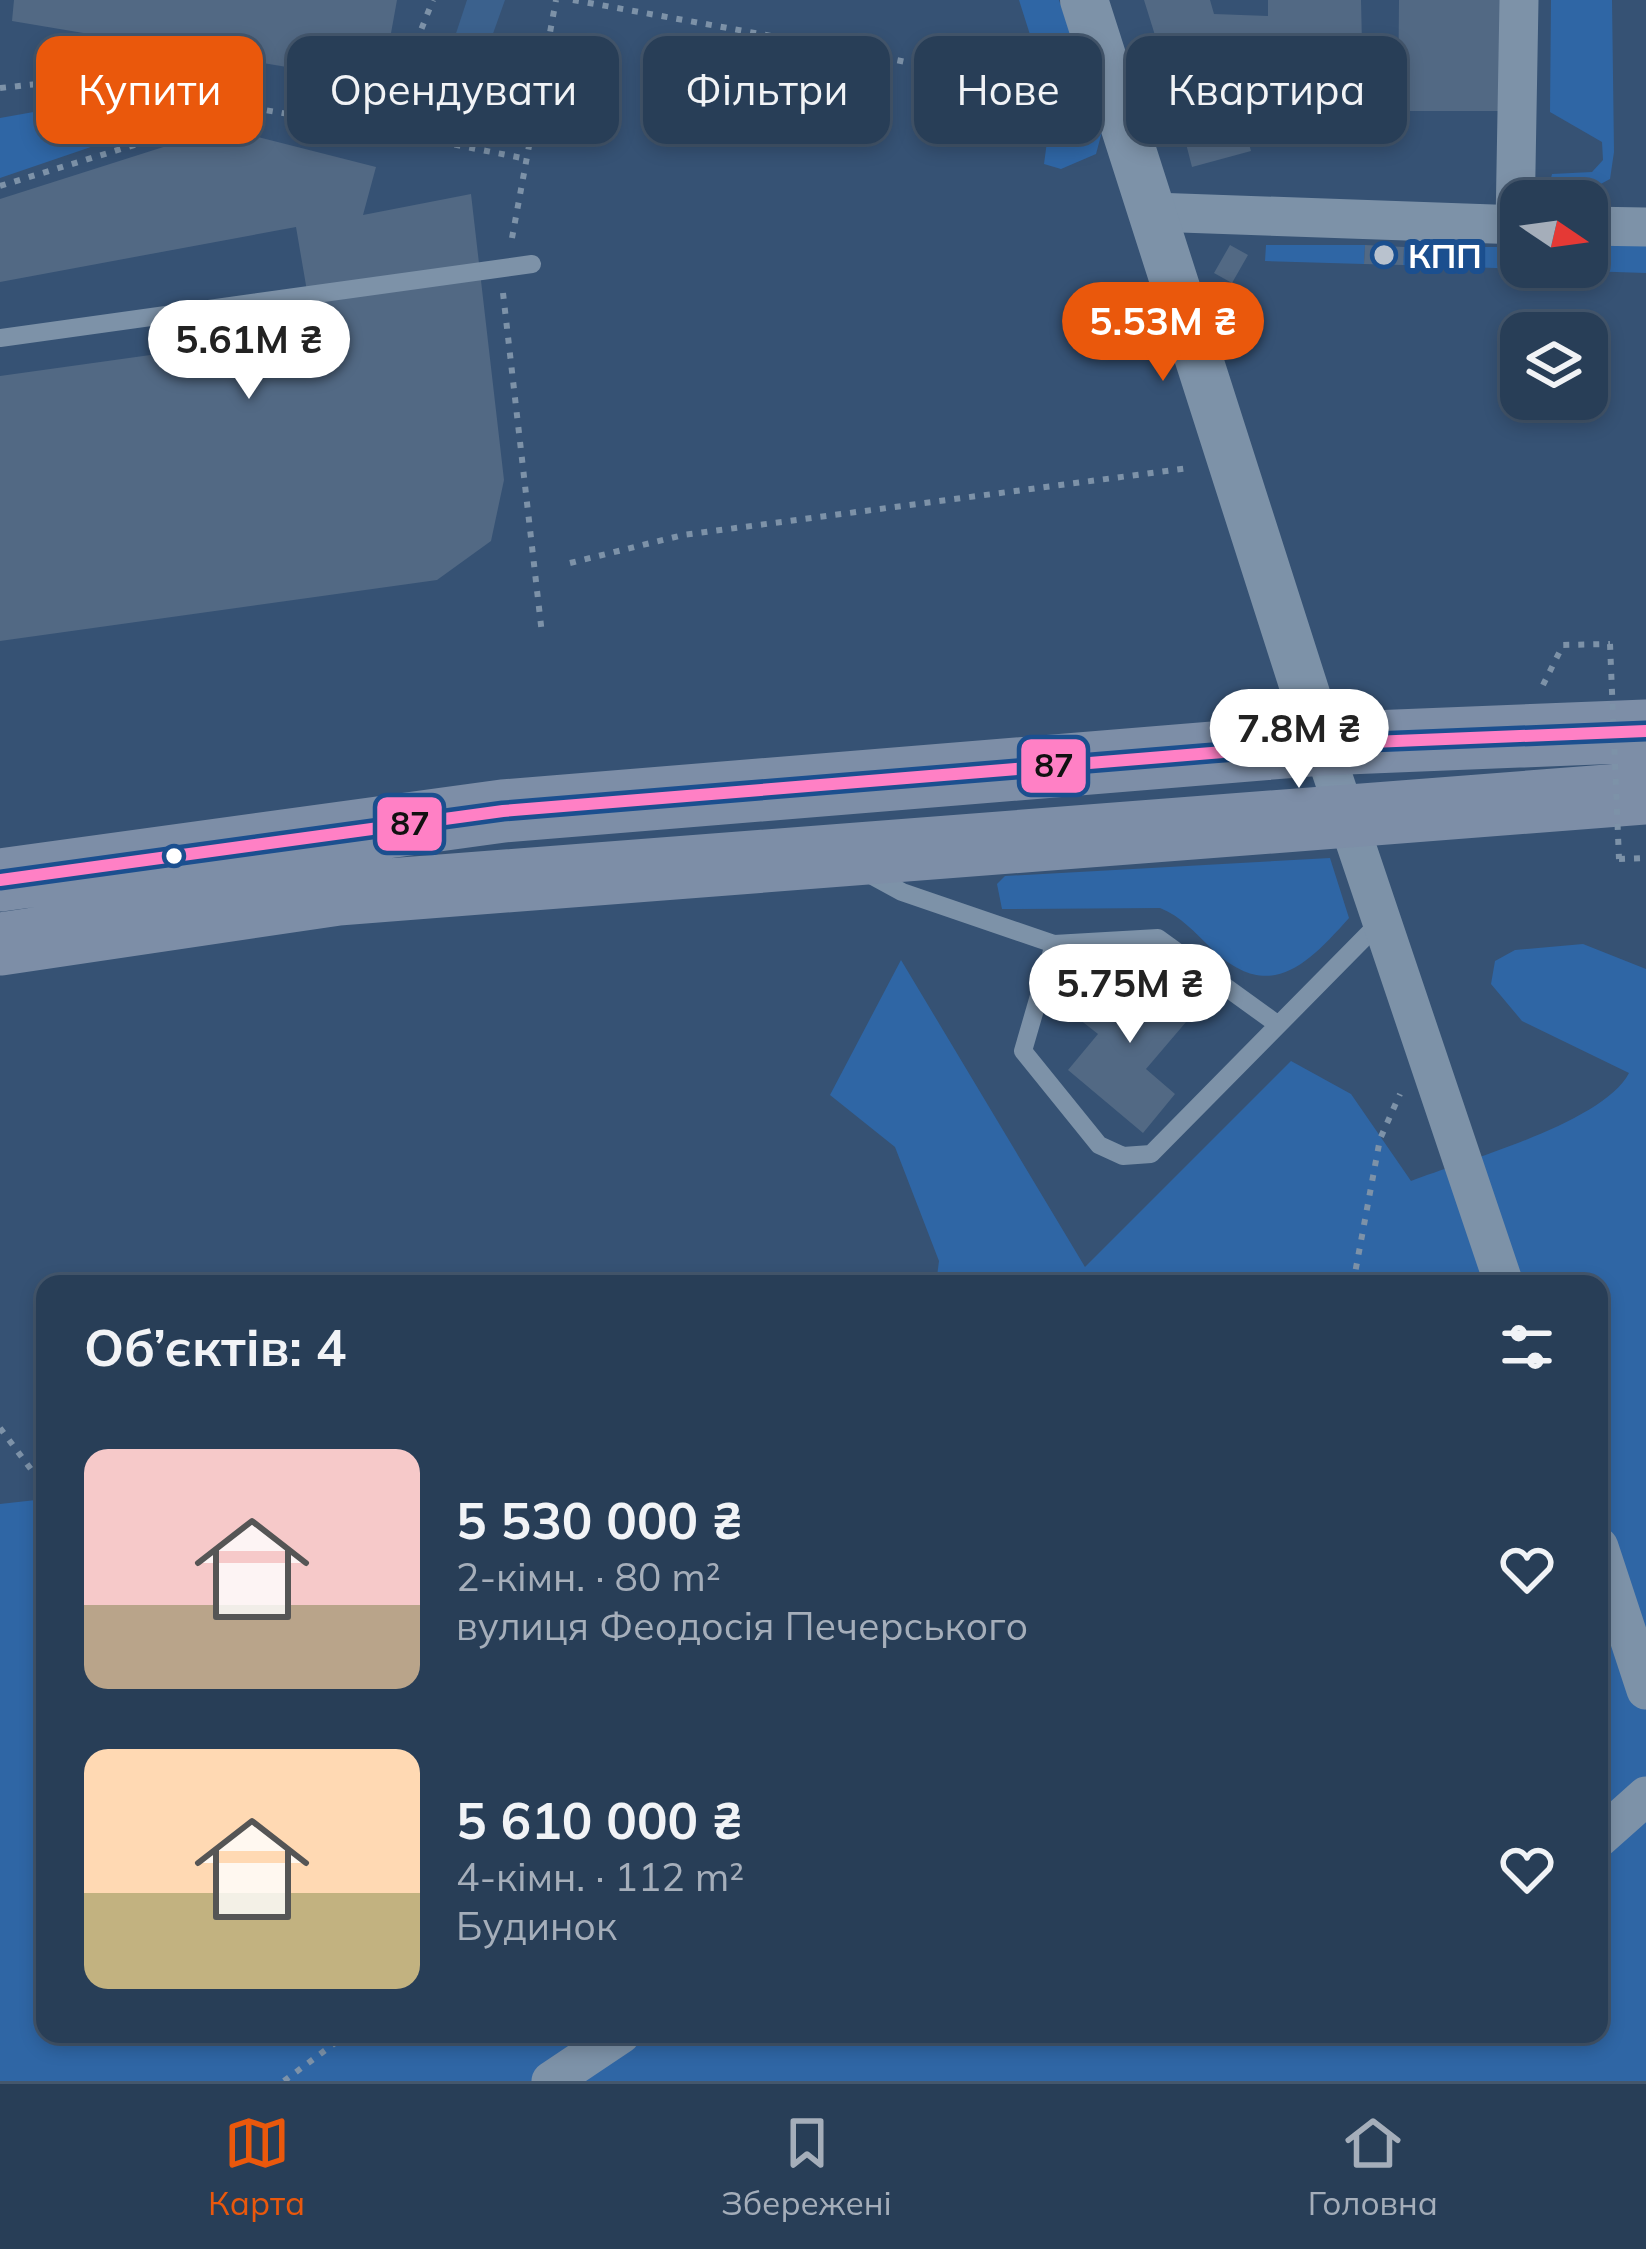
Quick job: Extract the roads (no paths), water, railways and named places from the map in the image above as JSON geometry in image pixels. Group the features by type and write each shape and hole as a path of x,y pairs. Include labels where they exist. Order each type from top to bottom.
{"main road":[{"path":"0,880 503,812 1322,744 1631,732"},
{"path":"0,944 338,894 1632,794"}],"street":[{"path":"1084,0 1322,744 1501,1275"},
{"path":"1518,180 1519,0"},
{"path":"1153,212 1500,224"},
{"path":"1608,226 1646,226"},
{"path":"1608,1574 1646,1690"},
{"path":"1608,1830 1646,1796"},
{"path":"550,2081 607,2043"}],"lane":[{"path":"0,338 532,264"},
{"path":"827,853 902,892 1054,944 1158,938 1277,1024"},
{"path":"1054,944 1023,1051 1099,1145 1123,1156 1151,1154 1382,920"}],"place":[{"name":"КПП","path":"1384,255"}]}
